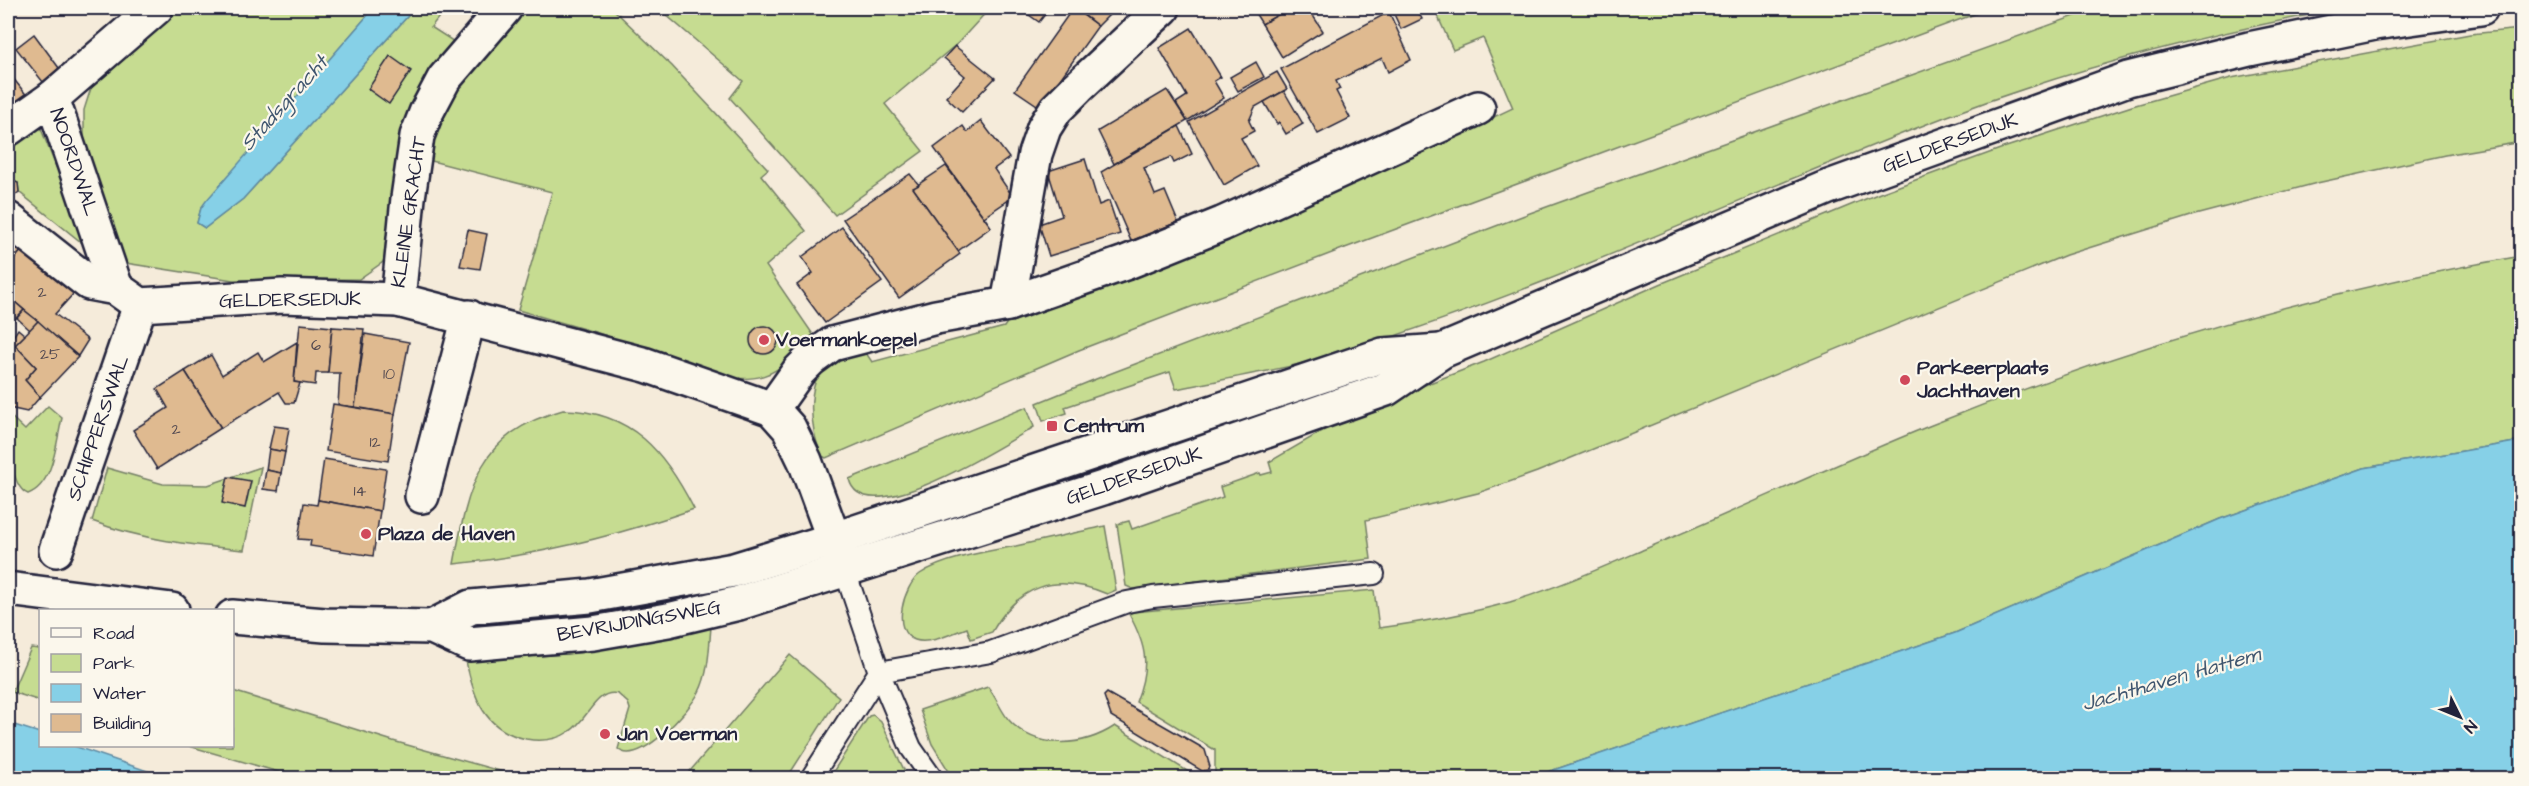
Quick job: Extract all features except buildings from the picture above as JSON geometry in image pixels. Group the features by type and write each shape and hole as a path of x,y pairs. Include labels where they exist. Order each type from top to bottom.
{"street":[{"name":"NOORDWAL","path":"128,297 52,98 156,8"},
{"name":"KLEINE GRACHT","path":"398,300 408,198 417,136 444,79 505,8"},
{"path":"1008,304 1035,154 1044,128 1056,109 1163,8"},
{"name":"GELDERSEDIJK","path":"840,554 1103,488 1386,389 1442,351 1826,188 2128,80 2248,49 2375,23 2481,8"},
{"path":"8,129 52,98"},
{"path":"840,554 805,461 789,428 772,409 799,371 832,344 936,317 1008,304 1125,263 1222,224 1478,108"},
{"name":"GELDERSEDIJK","path":"8,219 89,283 128,297 282,296 398,300 646,365 772,409"},
{"name":"SCHIPPERSWAL","path":"56,550 128,297"},
{"path":"422,496 469,317"},
{"name":"BEVRIJDINGSWEG","path":"234,617 326,625 432,627 469,644 593,633 668,620 739,603 840,554"},
{"path":"8,589 164,609"}],"lane":[{"path":"840,554 879,672 911,748 932,778"},
{"path":"811,778 879,672 991,652 1126,602 1144,598 1374,574"}],"green space":[{"path":"179,8 374,8 201,208 197,223 205,228 243,199 415,8 446,8 431,27 456,43 383,262 359,279 233,280 119,262 84,147 84,110 91,88"},
{"path":"516,8 612,8 672,66 768,169 761,175 806,231 766,266 814,336 803,343 784,364 763,376 730,378 598,333 518,310 552,192 420,158 455,82"},
{"path":"658,8 990,8 958,43 885,104 923,151 835,215 730,98 743,81"},
{"path":"1434,8 1991,8 1345,248 1079,350 826,458 822,456 814,431 812,402 818,375 825,365 836,357 864,350 872,362 1004,327 1012,315 1388,167 1513,108 1483,38 1453,50"},
{"path":"2097,8 2345,8 2243,29 2142,54 1994,99 1871,146 1576,269 1427,325 1351,350 1286,367 1176,389 1170,372 1065,407 1067,413 1043,421 1037,403 1096,379 1530,213"},
{"path":"2521,29 2521,142 2445,155 2317,183 2191,216 2066,255 1537,472 1478,493 1366,520 1371,559 1133,589 1126,586 1117,524 1129,521 1132,529 1223,497 1220,487 1260,473 1261,475 1272,472 1269,462 1355,412 1484,362 1660,284 1880,193 2003,148 2132,106 2231,78 2470,34"},
{"path":"38,121 56,167 85,221 88,238 81,242 19,192 18,183 8,179 8,144"},
{"path":"2521,256 2521,441 2364,468 2220,519 1955,633 1530,778 1223,778 1215,774 1215,750 1136,702 1143,678 1145,657 1140,637 1129,614 1133,612 1374,590 1379,628 1494,606 1578,577 1929,426 2073,372 2220,325 2295,305 2370,286"},
{"path":"48,406 62,418 53,462 37,489 28,494 17,481 13,470 8,414 25,430"},
{"path":"1027,407 1034,427 967,466 936,480 906,492 880,497 860,494 849,479"},
{"path":"563,410 587,412 608,418 643,438 671,470 694,509 576,544 516,556 454,564 465,511 482,467 495,449 512,433 534,420"},
{"path":"261,467 244,550 186,544 148,537 92,521 107,468 163,484 208,485"},
{"path":"1105,526 1116,590 1107,594 1071,584 1040,587 1014,603 992,632 971,639 967,628 934,640 921,641 907,635 903,628 902,608 909,588 920,574 930,568 966,556"},
{"path":"711,627 705,676 694,700 663,734 638,751 627,753 618,749 630,709 628,703 618,694 610,693 598,700 576,726 565,734 549,739 526,739 500,728 483,710 477,700 466,661 579,653"},
{"path":"31,648 39,649 39,701 12,692"},
{"path":"790,655 839,697 787,778 684,778"},
{"path":"988,687 1008,719 1032,737 1046,741 1074,741 1089,738 1115,726 1195,778 1094,778 1085,770 1077,778 953,778 932,744 920,710"},
{"path":"234,691 393,741 525,778 299,778 192,747 234,747"},
{"path":"873,715 881,722 908,778 829,778 869,716"}],"water":[{"path":"374,8 415,8 243,199 205,228 197,223 201,208 206,201"},
{"name":"Jachthaven Hattem","path":"2521,441 2521,778 1530,778 1955,633 2220,519 2364,468"},
{"path":"8,723 39,733 39,747 77,747 168,778 8,778"}],"place":[{"name":"Voermankoepel","path":"764,340"},
{"name":"Parkeerplaats Jachthaven","path":"1905,380"},
{"name":"Centrum","path":"1052,426"},
{"name":"Plaza de Haven","path":"366,534"},
{"name":"Jan Voerman","path":"605,734"}],"water label":[{"name":"Stadsgracht","path":"284,103"}]}
